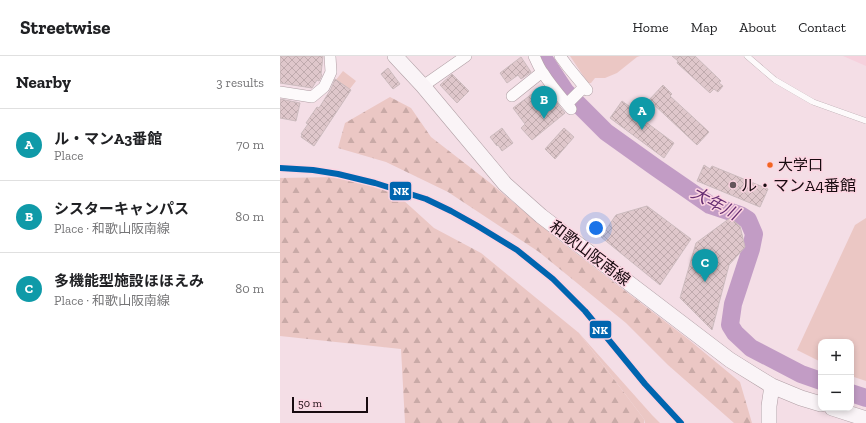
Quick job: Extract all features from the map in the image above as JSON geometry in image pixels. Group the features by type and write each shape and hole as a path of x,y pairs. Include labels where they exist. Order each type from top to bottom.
{"main road":[{"name":"和歌山阪南線","path":"395,56 423,86 505,184 542,216 730,360 772,386 818,403"},
{"path":"769,423 769,406 772,386"},
{"path":"841,411 866,419"}],"street":[{"path":"280,92 312,97 324,87 331,72 330,56"},
{"path":"423,86 466,56"},
{"path":"534,56 542,72 569,106 586,88 560,56"},
{"path":"512,96 542,72"}],"lane":[{"path":"747,56 775,80 814,102 866,122"}],"shaded area":[{"path":"843,56 866,56 866,66"}],"green space":[{"path":"570,56 640,56 617,73 605,78 595,78 591,83 588,83"},
{"path":"343,71 356,81 349,90 335,81"},
{"path":"390,97 411,108 431,137 489,182 560,241 688,339 740,382 752,423 734,423 668,365 626,323 539,252 448,192 386,162 338,148 345,123"},
{"path":"336,177 391,189 434,228 481,253 579,333 644,419 644,423 405,423 401,349 280,336 280,178"},
{"path":"866,218 866,381 854,377 854,339 818,339 818,360 797,350 855,225"},
{"path":"579,333 660,423 645,423 644,419"}],"building":[{"path":"280,56 323,56 322,75 319,81 317,80 312,88 280,83"},
{"path":"672,56 695,56 721,81 719,83 723,86 718,92 714,89 710,93 677,63 678,61"},
{"path":"521,57 531,72 521,79 518,75 507,83 500,73"},
{"path":"388,68 400,84 393,89 381,74"},
{"path":"452,74 469,91 457,103 440,85"},
{"path":"335,79 351,90 314,146 301,137 301,134 308,124 306,123 317,107 319,108 331,89"},
{"path":"663,85 672,94 670,96 709,132 697,145 649,100"},
{"path":"543,86 565,113 532,140 521,128 525,124 513,108"},
{"path":"280,99 300,103 296,121 280,118"},
{"path":"622,101 633,109 631,111 674,143 664,158 610,118"},
{"path":"502,128 513,143 502,151 490,137"},
{"path":"564,128 574,137 555,159 545,149"},
{"name":"ル・マンA4番館","path":"704,165 710,169 712,166 768,189 760,207 697,181"},
{"path":"647,206 691,239 660,285 601,237 616,215"},
{"path":"730,218 740,226 745,247 729,265 712,330 680,298 696,243"}],"waterway":[{"name":"大年川","path":"542,56 565,91 606,132 710,205 740,215 748,220 754,234 751,249 733,304 730,325 735,333 751,348 801,374 818,380"},
{"name":"大年川","path":"854,394 866,398"}],"transit line":[{"name":"NK","path":"280,168 313,170 338,174 375,183 426,199 476,225 517,250 553,279 585,311 645,384 681,423"}],"place":[{"name":"シスターキャンパス","path":"544,119"},
{"name":"ル・マンA3番館","path":"642,130"},
{"name":"大学口","path":"770,165"},
{"name":"ル・マンA4番館","path":"733,185"},
{"name":"多機能型施設ほほえみ","path":"705,282"}]}
